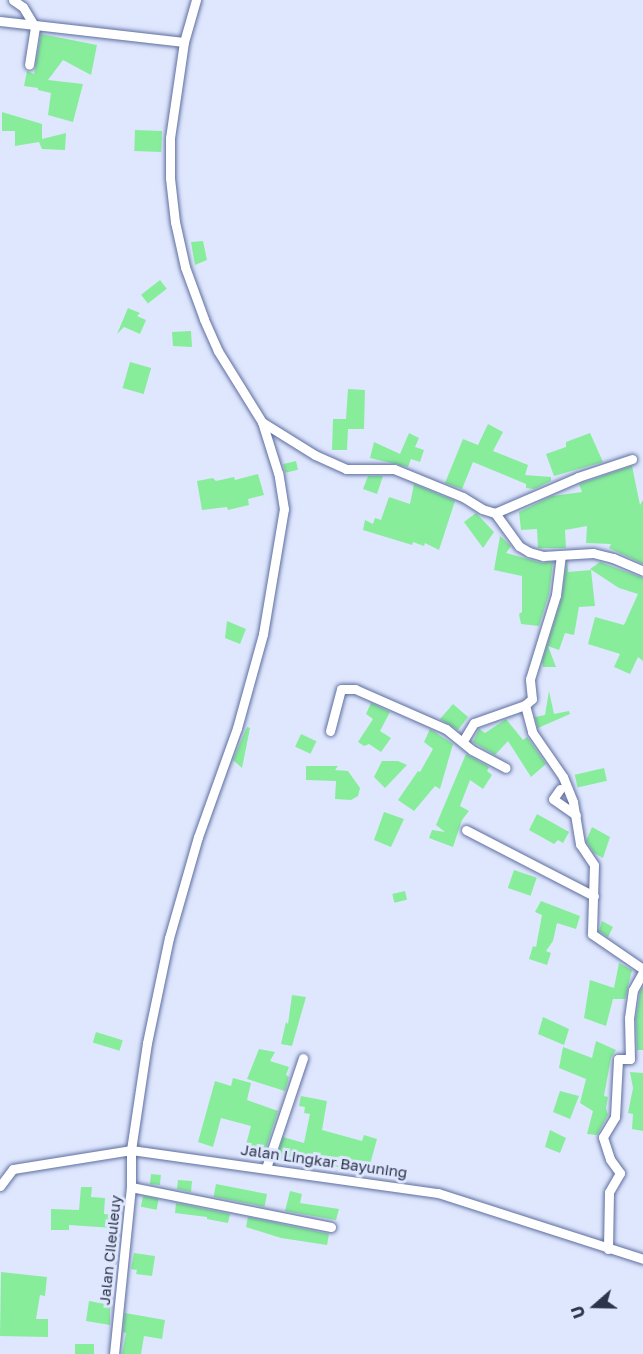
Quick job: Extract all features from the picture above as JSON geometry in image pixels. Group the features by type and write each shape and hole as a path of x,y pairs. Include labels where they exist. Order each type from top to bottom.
{"street":[{"path":"13,0 23,7 35,27 29,64"},
{"path":"196,0 184,42 171,138 170,178 175,222 185,267 204,319 218,351 261,422 298,446 346,469 394,469 495,513 519,546 543,556 593,553 605,555 643,571"},
{"path":"0,21 35,27 184,42"},
{"name":"Jalan Cileuleuy","path":"114,1354 131,1187 131,1149 147,1043 169,938 198,837 237,728 263,634 284,509 278,473 261,422"},
{"path":"495,513 578,477 632,459"},
{"path":"463,741 472,725 482,718 525,705 532,699 530,679 556,595 561,555"},
{"path":"330,731 339,694 347,687 409,711 446,729 472,750 506,768"},
{"path":"525,705 532,732 563,777 576,815 580,844 594,865 592,934 643,970 633,990 629,1018 630,1059 618,1059 615,1117 603,1137 610,1159 620,1173 609,1192 608,1249"},
{"path":"560,789 553,799 576,815"},
{"path":"466,830 594,897"},
{"path":"266,1168 303,1058"},
{"name":"Jalan Lingkar Bayuning","path":"0,1171 131,1149 438,1193 643,1259"},
{"path":"0,1186 13,1169"},
{"path":"131,1187 331,1227"}],"building":[{"path":"41,34 97,45 91,75 63,60 48,80 83,84 73,122 48,115 51,93 24,86 27,71 34,74"},
{"path":"2,112 42,124 42,139 66,133 65,150 42,149 39,142 15,146 15,131 2,131"},
{"path":"135,130 162,131 161,152 134,151"},
{"path":"203,241 207,260 195,265 191,242"},
{"path":"160,280 167,289 148,303 141,295"},
{"path":"128,308 140,313 137,316 146,320 140,334 124,327 117,334"},
{"path":"191,331 192,347 173,346 172,332"},
{"path":"130,362 151,368 144,394 123,388"},
{"path":"348,389 365,390 364,429 348,429 347,450 332,450 333,419 346,419"},
{"path":"488,424 503,432 493,451 528,465 525,475 551,477 551,481 534,489 526,488 526,484 473,462 462,489 445,483 463,439 478,445"},
{"path":"409,433 419,438 415,447 424,450 420,462 411,459 408,467 370,458 374,442 400,454"},
{"path":"590,433 603,462 554,476 546,454 566,447 566,442"},
{"path":"296,461 298,470 285,473 283,464"},
{"path":"632,466 640,505 643,500 643,564 609,548 611,544 586,543 587,526 565,530 566,548 538,548 537,529 521,530 519,512 552,496 582,492 579,484"},
{"path":"258,474 264,495 248,499 249,505 228,510 227,507 202,510 197,481 213,478 216,481 234,477 235,480"},
{"path":"368,476 383,476 377,494 363,489"},
{"path":"414,484 455,501 439,550 425,543 424,546 413,542 412,545 363,530 365,520 373,524 375,518 381,520 389,497 410,504"},
{"path":"476,513 494,532 483,548 464,522"},
{"path":"500,536 511,546 506,553 542,563 553,562 549,594 539,626 521,624 519,614 522,612 522,576 494,570"},
{"path":"567,561 568,572 591,570 595,606 579,607 574,635 565,633 559,650 548,646 556,667 543,667 542,662 562,597"},
{"path":"600,562 643,578 643,661 638,657 630,674 614,667 620,654 588,644 595,617 624,625 638,594 619,588 590,569"},
{"path":"227,621 246,629 240,644 225,638"},
{"path":"549,691 554,714 569,711 570,714 538,728 535,717 545,715"},
{"path":"371,703 390,712 380,731 391,738 381,752 369,744 364,746 358,742 373,719 366,714"},
{"path":"453,704 468,717 458,730 440,719"},
{"path":"506,719 523,740 527,737 546,764 531,777 508,741 495,755 473,742 479,729 485,733"},
{"path":"247,727 250,728 242,768 233,760"},
{"path":"430,729 453,744 440,789 435,786 414,811 398,800 418,771 420,772 433,749 424,742"},
{"path":"301,734 316,741 310,754 295,747"},
{"path":"466,754 489,767 487,771 492,775 483,789 470,780 460,806 469,811 462,820 453,847 429,838 432,830 445,832 436,825"},
{"path":"382,761 398,761 407,765 385,788 374,777"},
{"path":"306,766 338,766 335,770 348,771 360,788 358,796 351,800 335,799 336,781 306,780"},
{"path":"604,768 607,781 578,787 575,775"},
{"path":"384,812 404,819 391,847 374,840"},
{"path":"537,814 569,832 563,843 558,840 554,844 529,830"},
{"path":"592,827 610,837 603,858 594,853 586,841"},
{"path":"514,870 537,878 531,896 508,888"},
{"path":"405,891 407,900 394,903 392,894"},
{"path":"541,901 580,916 576,929 557,923 553,941 546,951 551,953 547,965 529,959 533,946 536,947 542,915 535,912"},
{"path":"602,921 613,927 608,937 599,931"},
{"path":"619,963 632,970 625,999 613,999 606,1026 584,1018 590,980 614,988"},
{"path":"643,986 643,1050 637,1050 636,1018"},
{"path":"292,995 306,997 292,1046 281,1044 286,1022 288,1024"},
{"path":"543,1017 569,1029 564,1045 538,1034"},
{"path":"96,1032 123,1040 120,1051 93,1043"},
{"path":"596,1041 616,1050 611,1058 604,1096 608,1097 606,1108 608,1115 597,1135 587,1134 593,1111 580,1103 586,1079 559,1068 563,1047 592,1058"},
{"path":"259,1049 275,1052 270,1061 289,1067 285,1091 247,1079"},
{"path":"630,1072 643,1073 643,1131 632,1129 633,1114 628,1113 633,1088"},
{"path":"233,1078 251,1083 247,1100 278,1111 263,1157 244,1152 251,1126 221,1118 213,1147 198,1142 215,1081 231,1086"},
{"path":"560,1091 579,1096 570,1119 553,1112"},
{"path":"301,1096 327,1101 322,1130 362,1141 364,1135 377,1139 369,1168 345,1162 343,1168 290,1157 288,1161 276,1158 283,1137 304,1143 310,1114 304,1113 305,1107 299,1106"},
{"path":"550,1130 566,1138 560,1153 545,1147"},
{"path":"151,1174 161,1175 160,1185 150,1184"},
{"path":"178,1180 192,1181 191,1192 177,1189"},
{"path":"216,1184 267,1194 265,1207 214,1197"},
{"path":"81,1187 92,1187 91,1197 105,1198 104,1214 114,1215 113,1228 69,1225 69,1230 51,1230 51,1209 79,1210"},
{"path":"290,1191 302,1194 300,1203 339,1209 336,1220 285,1211"},
{"path":"143,1196 159,1199 157,1210 141,1207"},
{"path":"176,1203 230,1214 228,1223 207,1219 207,1217 175,1213"},
{"path":"248,1217 329,1234 327,1245 281,1238 246,1227"},
{"path":"134,1253 155,1256 152,1276 136,1274 137,1270 131,1269"},
{"path":"1,1272 47,1277 45,1296 40,1295 36,1319 48,1319 48,1337 0,1336"},
{"path":"89,1301 110,1305 110,1325 86,1321"},
{"path":"125,1313 165,1320 162,1339 144,1336 141,1354 122,1354 126,1333 123,1332"},
{"path":"75,1344 94,1344 94,1354 75,1354"}]}
